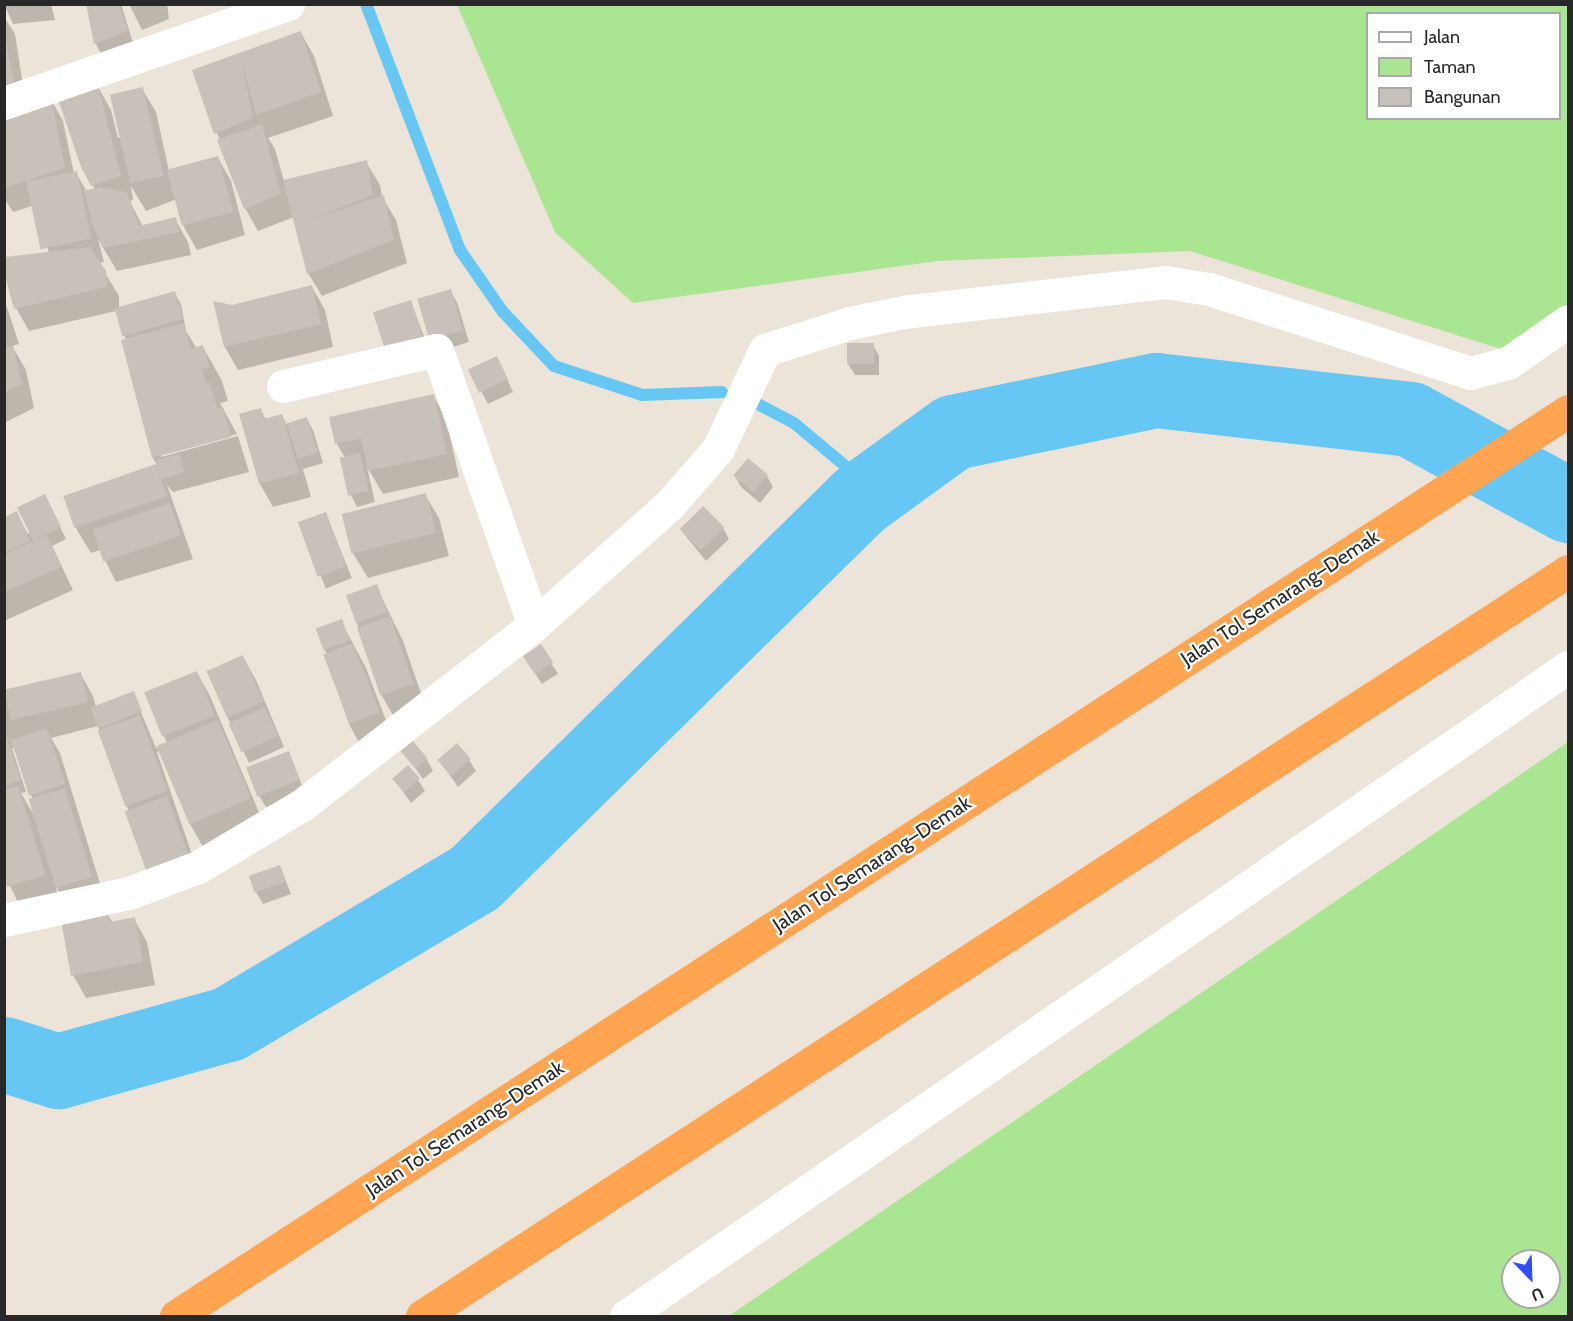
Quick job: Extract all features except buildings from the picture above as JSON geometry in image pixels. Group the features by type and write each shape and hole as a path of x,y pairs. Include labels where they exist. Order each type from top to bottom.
{"highway":[{"name":"Jalan Tol Semarang–Demak","path":"176,1317 1569,411"},
{"path":"434,1309 1569,571"}],"street":[{"path":"4,103 288,4"},
{"path":"4,920 129,893 198,867 302,805 534,625 669,505 718,449 765,350 850,323 903,312 1165,282 1209,289 1470,373 1508,363 1569,321"},
{"path":"283,386 437,350 534,625"},
{"path":"626,1317 1569,667"}],"green space":[{"path":"457,5 1568,5 1568,304 1504,350 1190,251 937,261 633,303 555,232"},
{"path":"1568,742 1568,1316 729,1316"}],"waterway":[{"path":"366,4 460,250 503,312 554,366 642,395 722,392"},
{"path":"4,1054 58,1071 228,1024 474,878 859,500 953,432 1156,390 1410,419 1568,505"},
{"path":"752,401 794,423 873,489"}]}
